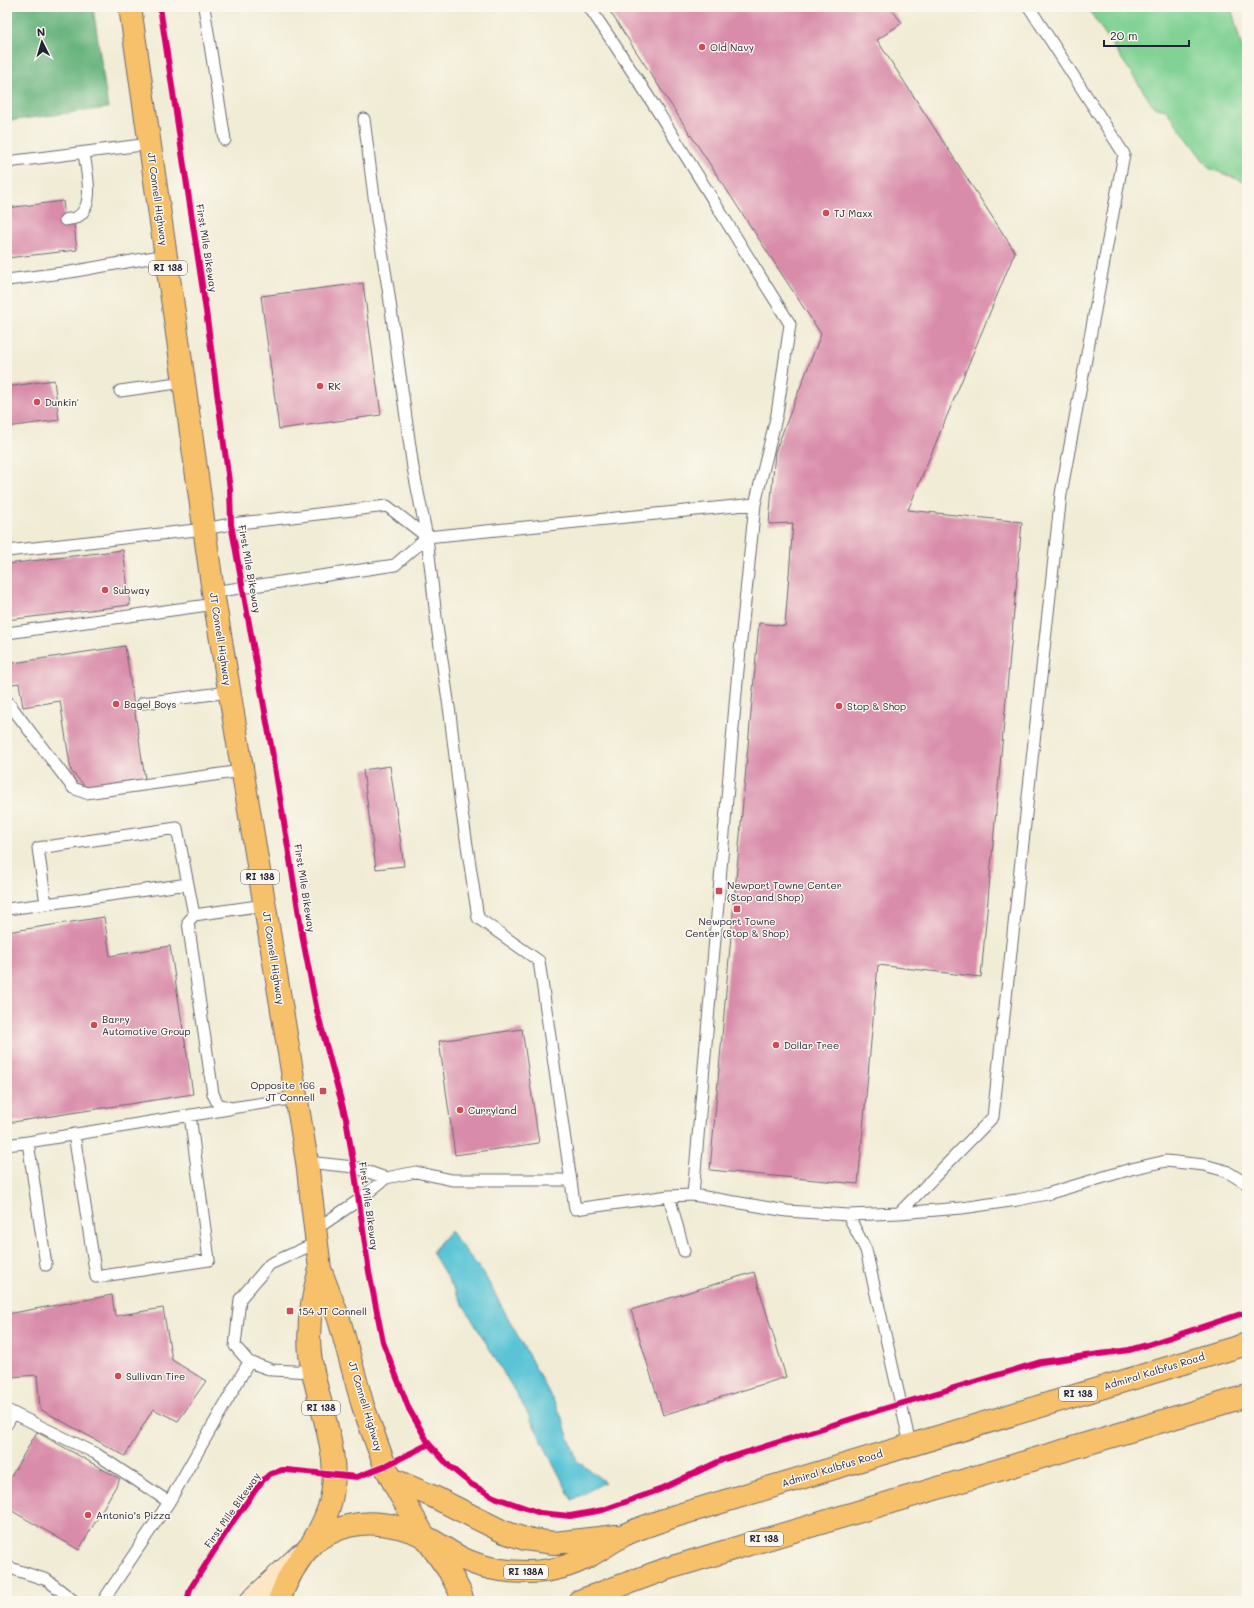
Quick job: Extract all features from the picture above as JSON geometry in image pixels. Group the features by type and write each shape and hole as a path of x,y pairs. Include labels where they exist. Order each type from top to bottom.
{"highway":[{"name":"JT Connell Highway","path":"130,7 214,598 297,1098 317,1236 320,1269 339,1319 369,1422 392,1479 425,1537 449,1571 463,1601"},
{"name":"JT Connell Highway","path":"312,1543 322,1526 330,1506 334,1483 332,1449 313,1372 310,1353 312,1298 320,1269"},
{"name":"Admiral Kalbfus Road","path":"425,1537 461,1558 498,1570 528,1572 547,1570 572,1564 589,1556 625,1534 727,1500 1247,1344"},
{"name":"RI 138","path":"580,1601 632,1580 673,1566 1247,1396"},
{"name":"RI 138","path":"392,1479 434,1497 504,1532 531,1541 554,1543 625,1534"},
{"name":"RI 138A","path":"312,1543 339,1528 361,1523 392,1526 425,1537"},
{"name":"RI 138","path":"279,1601 298,1563 312,1543"}],"street":[{"path":"251,1601 312,1543"}],"lane":[{"path":"204,7 225,140"},
{"path":"590,7 637,76 790,324 777,414 755,504 738,670 693,1195"},
{"path":"899,1213 993,1117 1061,494 1124,154 1029,7"},
{"path":"364,118 377,220 413,468 427,537 437,626 450,714 460,799 478,918 539,961 575,1209 670,1196 693,1195 787,1211 848,1215 962,1208 1047,1194 1131,1169 1166,1161 1204,1165 1226,1171 1247,1184"},
{"path":"7,162 150,144"},
{"path":"65,220 75,218 83,212 87,204 89,193 84,153"},
{"path":"7,280 70,272 166,255"},
{"path":"120,391 184,382"},
{"path":"7,633 214,598 395,564 427,537 755,504"},
{"path":"7,551 205,529 231,524 387,506 427,537"},
{"path":"143,703 229,692"},
{"path":"7,701 73,788 86,793 242,771"},
{"path":"46,904 38,848 177,828 194,915"},
{"path":"7,909 188,884"},
{"path":"231,1108 218,1104 213,1094 188,922 194,915 265,905"},
{"path":"7,1145 297,1098"},
{"path":"74,1134 96,1277 209,1260 190,1115"},
{"path":"28,1142 46,1266"},
{"path":"307,1162 354,1167 386,1178"},
{"path":"313,1372 272,1370 249,1362 235,1346 240,1299 270,1264 317,1236 386,1178 416,1172 452,1180 570,1180"},
{"path":"670,1196 684,1250"},
{"path":"848,1215 866,1250 910,1444"},
{"path":"103,1601 169,1502 249,1362"},
{"path":"7,1424 10,1412 95,1453 169,1502"},
{"path":"7,1567 47,1580 74,1601"}],"green space":[{"path":"7,7 93,7 108,108 7,121"},
{"path":"1087,7 1231,7 1247,67 1247,183 1209,168 1166,110 1154,107"}],"water":[{"path":"450,1231 484,1274 560,1413 577,1461 605,1482 572,1500 527,1412 432,1252"}],"building":[{"path":"607,7 890,7 902,23 877,40 1015,252 908,510 1022,522 981,977 878,965 858,1184 710,1170 759,623 785,626 793,523 769,524 775,452 821,334"},
{"path":"63,201 66,225 74,224 77,250 7,258 7,208"},
{"path":"363,283 381,415 279,429 261,296"},
{"path":"54,380 59,420 7,427 7,387"},
{"path":"123,550 130,605 7,620 7,564"},
{"path":"125,646 145,779 86,787 71,771 60,701 23,707 19,683 7,685 7,664"},
{"path":"390,766 404,866 376,869 363,770"},
{"name":"Barry Automotive Group","path":"104,917 110,956 170,946 193,1094 7,1123 7,932"},
{"path":"522,1029 539,1143 455,1155 439,1041"},
{"path":"754,1272 786,1377 663,1415 631,1310"},
{"name":"Sullivan Tire","path":"112,1295 115,1316 163,1308 172,1360 206,1381 178,1421 153,1409 125,1456 40,1409 37,1375 11,1377 7,1346 7,1314"},
{"path":"37,1432 120,1479 79,1550 7,1508 7,1483"}],"cycle path":[{"name":"First Mile Bikeway","path":"160,7 206,311 230,489 231,524 275,767 303,940 317,1011 346,1119 369,1272 383,1342 409,1409 429,1444 449,1466 471,1484 494,1497 540,1513 570,1516 603,1510 659,1490 722,1460 883,1409 1041,1362 1129,1350 1247,1312"},
{"name":"First Mile Bikeway","path":"187,1601 190,1589 234,1520 262,1481 270,1474 287,1470 357,1477 385,1466 429,1444"}],"place":[{"name":"Old Navy","path":"702,47"},
{"name":"TJ Maxx","path":"826,213"},
{"name":"RK","path":"320,386"},
{"name":"Dunkin'","path":"37,402"},
{"name":"Subway","path":"105,590"},
{"name":"Bagel Boys","path":"116,704"},
{"name":"Stop & Shop","path":"839,706"},
{"name":"Newport Towne Center (Stop and Shop)","path":"719,891"},
{"name":"Newport Towne Center (Stop & Shop)","path":"737,909"},
{"name":"Barry Automotive Group","path":"94,1025"},
{"name":"Dollar Tree","path":"776,1045"},
{"name":"Opposite 166 JT Connell","path":"323,1091"},
{"name":"Curryland","path":"460,1110"},
{"name":"154 JT Connell","path":"290,1311"},
{"name":"Sullivan Tire","path":"118,1376"},
{"name":"Antonio’s Pizza","path":"88,1515"}]}
